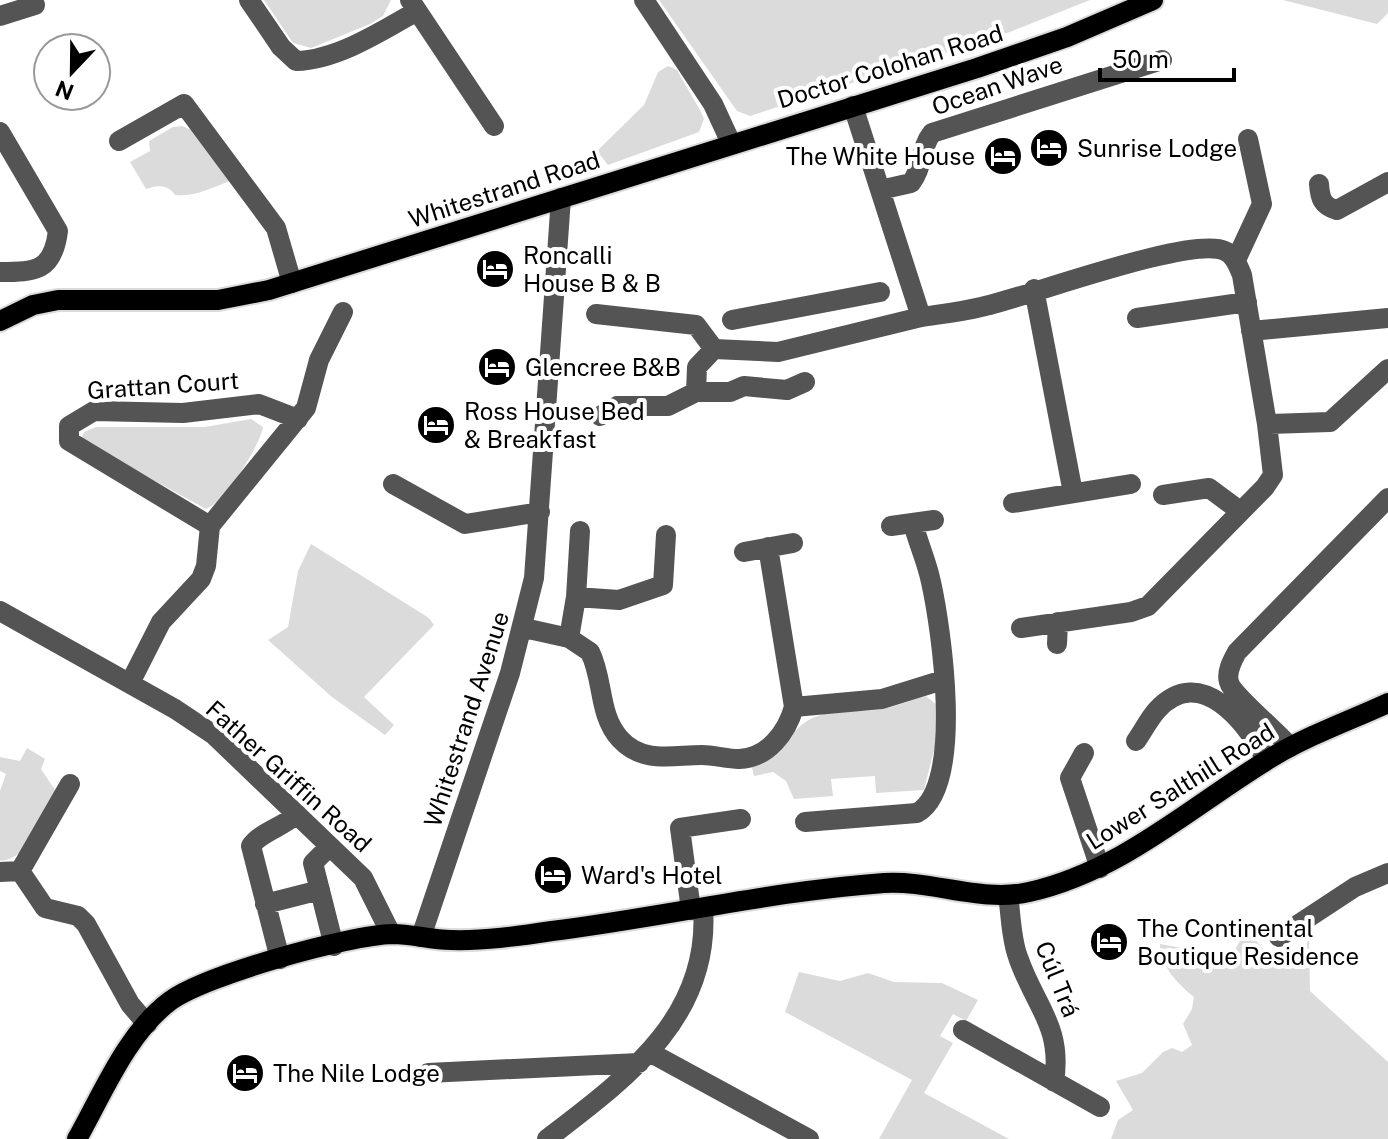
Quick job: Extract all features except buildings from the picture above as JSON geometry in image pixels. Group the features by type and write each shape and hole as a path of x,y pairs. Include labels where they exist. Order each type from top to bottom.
{"main road":[{"name":"Doctor Colohan Road","path":"731,143 1067,37 1153,0"},
{"name":"Whitestrand Road","path":"0,321 33,305 58,300 218,300 292,283 731,143"},
{"name":"Lower Salthill Road","path":"76,1136 147,1024 170,1001 189,989 280,959 391,934 463,940 504,937 889,883 1008,895 1028,893 1100,868 1169,829 1266,760 1388,703"}],"street":[{"path":"249,0 281,47 296,61 310,61 372,36 414,5 494,126"},
{"path":"644,0 713,104 731,143"},
{"path":"0,16 35,5"},
{"name":"Ocean Wave","path":"880,190 911,183 917,175 925,141 932,133 1162,60"},
{"path":"119,141 184,104 276,228 292,283"},
{"path":"853,106 921,317"},
{"path":"0,132 58,231 53,255 37,270 0,272"},
{"path":"1236,260 1262,204 1248,139"},
{"path":"1319,184 1320,199 1327,208 1337,210 1388,182"},
{"name":"Whitestrand Avenue","path":"421,937 524,628 534,578 561,198"},
{"path":"696,392 697,367 714,349 778,352 842,339 921,317 984,307 1034,289 1201,248 1224,250 1236,260 1247,302 1273,475 1211,545 1148,606 1131,612 1021,628"},
{"path":"1034,289 1073,493"},
{"path":"732,320 880,292"},
{"path":"833,302 842,339"},
{"path":"1137,318 1247,302"},
{"path":"130,683 161,622 201,579 206,566 210,526 298,419 312,394 319,360 343,312"},
{"path":"596,314 696,325 714,349"},
{"path":"1251,331 1388,318"},
{"path":"1267,424 1330,422 1345,412 1388,369"},
{"path":"600,416 617,406 668,406 696,392 730,392 744,386 787,390 805,382"},
{"name":"Grattan Court","path":"210,526 69,441 69,426 79,416 94,411 193,413 259,404 298,419"},
{"path":"393,484 465,524 540,512"},
{"path":"1013,503 1131,484"},
{"path":"1163,495 1209,488 1240,511"},
{"path":"1290,747 1270,723 1234,694 1227,680 1230,666 1237,652 1388,498"},
{"path":"891,526 934,520"},
{"path":"805,822 917,813 924,809 937,785 946,712 932,587 913,523"},
{"path":"569,638 576,597 580,531"},
{"path":"576,597 619,600 663,585 666,535"},
{"path":"744,552 793,543"},
{"path":"524,628 582,644 595,661 607,718 614,732 628,747 648,756 705,755 740,759 753,756 781,736 789,725 794,707 768,547"},
{"name":"Father Griffin Road","path":"0,611 130,683 214,735 363,878 391,934"},
{"path":"1057,644 1058,622"},
{"path":"794,707 882,699 943,680"},
{"path":"1136,741 1158,708 1179,696 1198,693 1238,715 1266,760"},
{"path":"1084,753 1070,778 1100,868"},
{"path":"70,784 10,872 45,908 78,916 86,924 130,1004 147,1024"},
{"path":"280,959 251,853 252,842 283,828 297,814"},
{"path":"547,1139 645,1058 684,1004 697,973 705,935 680,828 741,819"},
{"path":"330,846 313,863 334,946"},
{"path":"1279,937 1355,887 1388,873"},
{"path":"265,904 320,890"},
{"name":"Cúl Trá","path":"1008,895 1017,957 1051,1024 1058,1058 1054,1082"},
{"path":"963,1030 1100,1107"},
{"path":"428,1073 645,1058 809,1139"}],"shaded area":[{"path":"264,0 391,0 383,16 370,24 311,48 293,43"},
{"path":"659,0 1090,0 1010,32 750,116 737,111"},
{"path":"1283,0 1388,0 1388,13 1377,24"},
{"path":"668,66 677,70 701,112 704,119 699,132 608,165 597,151 644,105 658,72"},
{"path":"182,126 194,131 230,181 189,195 175,195 162,186 146,189 130,162 150,151 149,141 173,127"},
{"path":"251,419 263,427 255,447 231,486 206,509 90,445 82,437 84,432 96,427 205,427"},
{"path":"311,544 429,618 434,625 364,697 394,725 385,735 332,697 268,640 288,627 298,571"},
{"path":"926,696 937,705 935,746 924,790 876,793 875,776 831,779 833,796 794,799 786,781 773,772 754,776 751,763 781,747 806,721 822,714 883,709"},
{"path":"27,748 45,759 41,769 57,793 27,845 10,859 0,861 0,791 6,774 0,771 0,757 20,761"},
{"path":"1252,934 1266,950 1283,957 1297,957 1309,940 1310,991 1388,1062 1388,1139 1111,1139 1118,1120 1133,1110 1116,1081 1142,1073 1163,1052 1172,1048 1182,1052 1192,1045 1183,1024 1192,1009 1194,997 1167,967 1160,944 1231,957 1242,937"},
{"path":"799,972 840,981 868,973 894,982 942,983 978,1000 966,1021 953,1014 940,1036 953,1043 924,1093 1009,1139 879,1139 912,1080 785,1012"}],"place":[{"name":"Sunrise Lodge","path":"1049,148"},
{"name":"The White House","path":"1003,156"},
{"name":"Roncalli House B & B","path":"495,269"},
{"name":"Glencree B&B","path":"497,367"},
{"name":"Ross House Bed & Breakfast","path":"436,425"},
{"name":"Ward's Hotel","path":"553,875"},
{"name":"The Continental Boutique Residence","path":"1109,942"},
{"name":"The Nile Lodge","path":"245,1073"}]}
